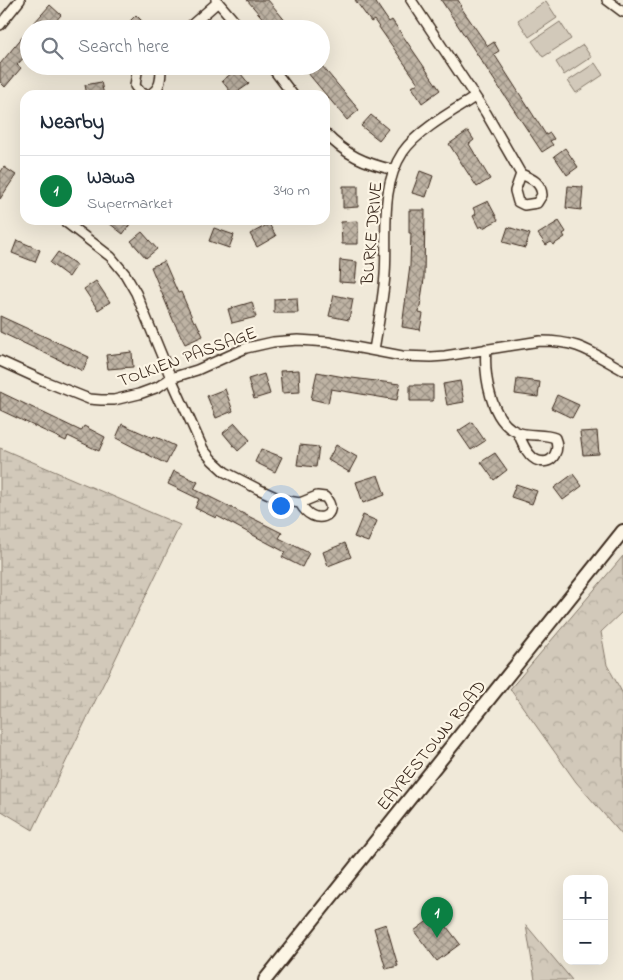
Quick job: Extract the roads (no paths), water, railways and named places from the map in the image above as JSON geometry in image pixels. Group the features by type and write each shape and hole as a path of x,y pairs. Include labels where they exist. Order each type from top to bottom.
{"street":[{"path":"1,22 20,0"},
{"path":"410,0 475,97 521,174"},
{"path":"608,0 623,12"},
{"path":"197,20 217,1 233,20"},
{"path":"137,75 135,86 138,90"},
{"path":"156,90 160,75"},
{"path":"278,75 289,90"},
{"name":"BURKE DRIVE","path":"374,350 385,275 388,191 394,170 403,151 410,142 475,97"},
{"path":"330,138 354,157 372,165 394,170"},
{"path":"70,225 112,257 125,274 136,293 204,449 212,460 225,472 258,490 282,500 300,503"},
{"name":"TOLKIEN PASSAGE","path":"0,361 44,382 89,399 107,400 126,397 158,387 172,378 197,370 246,348 273,342 313,341 402,356 431,357 540,341 568,343 594,352 623,370"},
{"path":"486,349 485,361 489,393 501,417 507,425 518,433 528,451 538,461 546,461 555,456 557,450 555,438 548,435 518,433"},
{"name":"EAYRESTOWN ROAD","path":"265,980 623,531"}],"place":[{"name":"Wawa","path":"437,938"}]}
